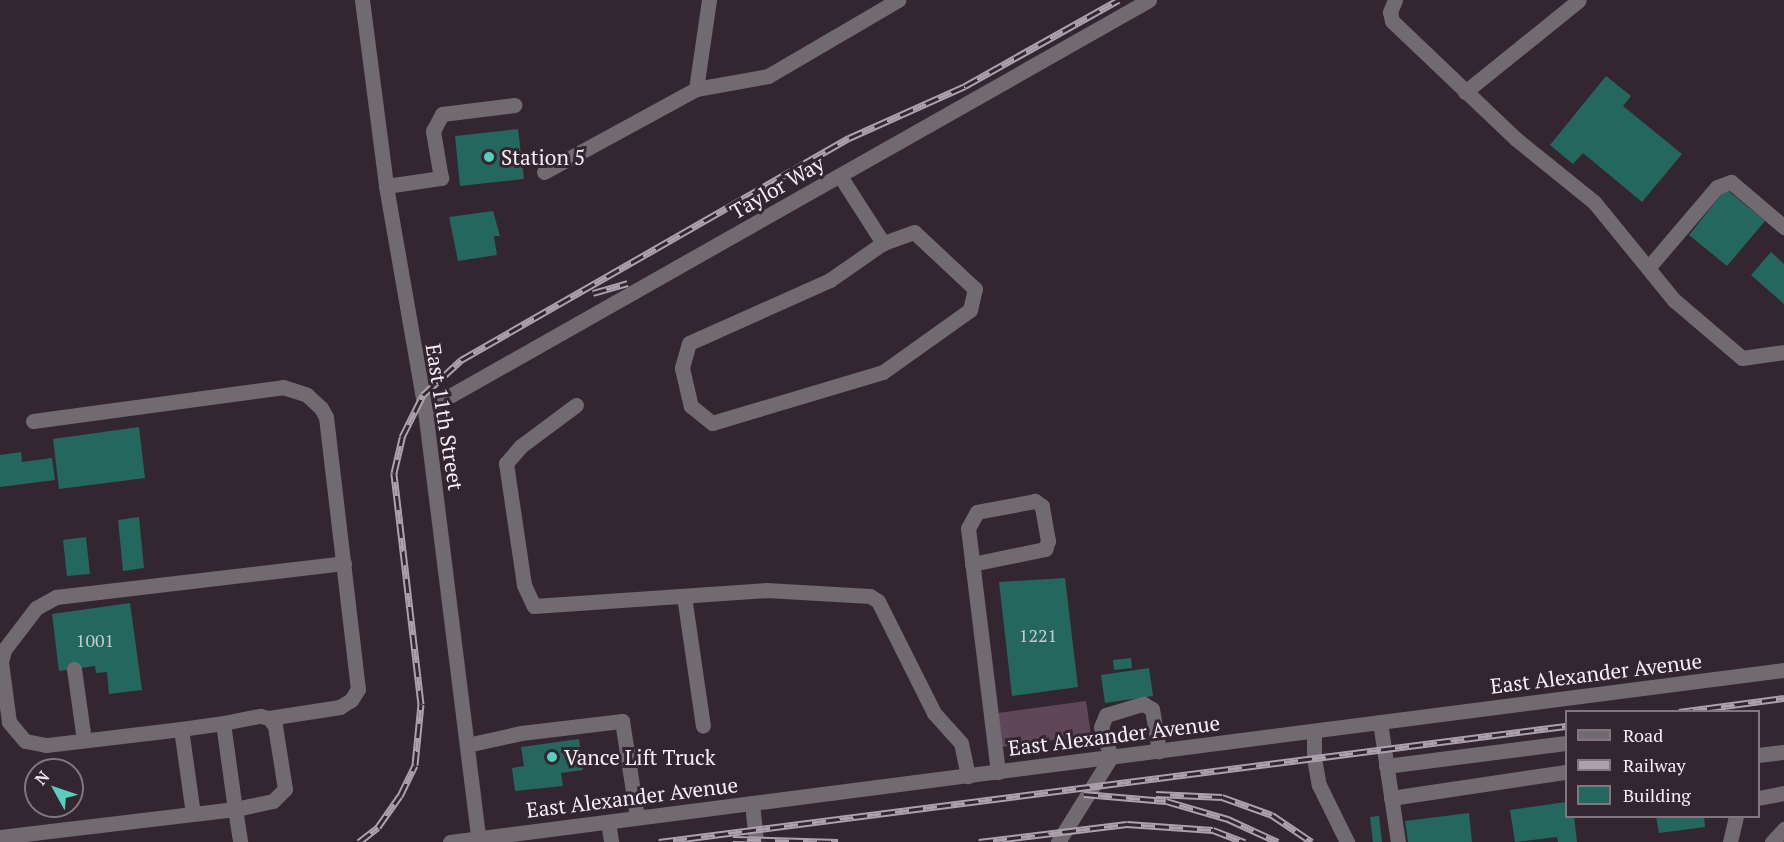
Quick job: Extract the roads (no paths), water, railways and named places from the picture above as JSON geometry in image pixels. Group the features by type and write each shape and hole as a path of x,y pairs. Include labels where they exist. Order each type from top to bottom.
{"street":[{"name":"East 11th Street","path":"362,0 386,186 425,410 479,840"},
{"path":"696,88 709,0"},
{"path":"544,172 696,88 768,76 898,0"},
{"path":"1395,0 1390,12 1392,21 1465,92 1594,202 1674,300 1742,358 1784,352"},
{"path":"1465,92 1579,0"},
{"name":"Taylor Way","path":"425,410 840,176 1142,2"},
{"path":"386,186 441,178 433,131 442,114 514,105"},
{"path":"840,176 883,243"},
{"path":"1648,268 1717,187 1731,182 1784,227"},
{"path":"914,232 975,289 970,310 883,372 712,423 691,405 682,368 689,343 830,280 883,243 914,232"},
{"path":"33,421 283,387 300,391 315,400 326,417 344,563 358,677 355,695 340,707 269,718 260,716 182,729 39,745 20,738 9,722 2,683 4,650 36,608 49,599 344,563"},
{"path":"576,405 521,446 506,463 524,585 534,606 766,590 870,596 878,601 934,713 961,743 968,776"},
{"path":"972,564 1038,554 1045,549 1048,541 1042,506 1035,501 977,512 968,528 972,564 998,772"},
{"path":"684,596 703,726"},
{"path":"74,669 84,740"},
{"name":"East Alexander Avenue","path":"450,842 1380,722 1570,705 1784,670"},
{"path":"1058,842 1111,757 1101,727 1106,715 1143,704 1152,709 1159,751"},
{"path":"0,837 193,814 273,801 285,789 275,726 269,718"},
{"path":"467,745 521,733 622,721 637,818"},
{"path":"1380,722 1398,842"},
{"path":"223,723 240,842"},
{"path":"182,729 193,814"},
{"path":"1314,731 1314,758 1319,785 1347,842"},
{"path":"1386,766 1565,743"},
{"path":"1760,755 1784,752"},
{"path":"1391,798 1565,772"},
{"path":"1760,798 1784,793"},
{"path":"752,803 756,842"},
{"path":"1730,842 1736,818"},
{"path":"608,822 611,842"},
{"path":"1772,842 1784,829"}],"railway":[{"path":"359,842 378,827 400,796 415,765 421,704 394,473 402,437 423,395 461,360 849,138 965,86 1118,0"},
{"path":"593,293 628,283"},
{"path":"1694,710 1784,698"},
{"path":"659,842 1565,726"},
{"path":"1084,794 1166,801 1228,819 1278,842"},
{"path":"1156,794 1222,797 1272,815 1312,842"},
{"path":"979,842 1127,824 1213,830 1245,842"},
{"path":"733,839 838,842"}],"place":[{"name":"Station 5","path":"489,157"},
{"name":"Vance Lift Truck","path":"552,757"}]}
